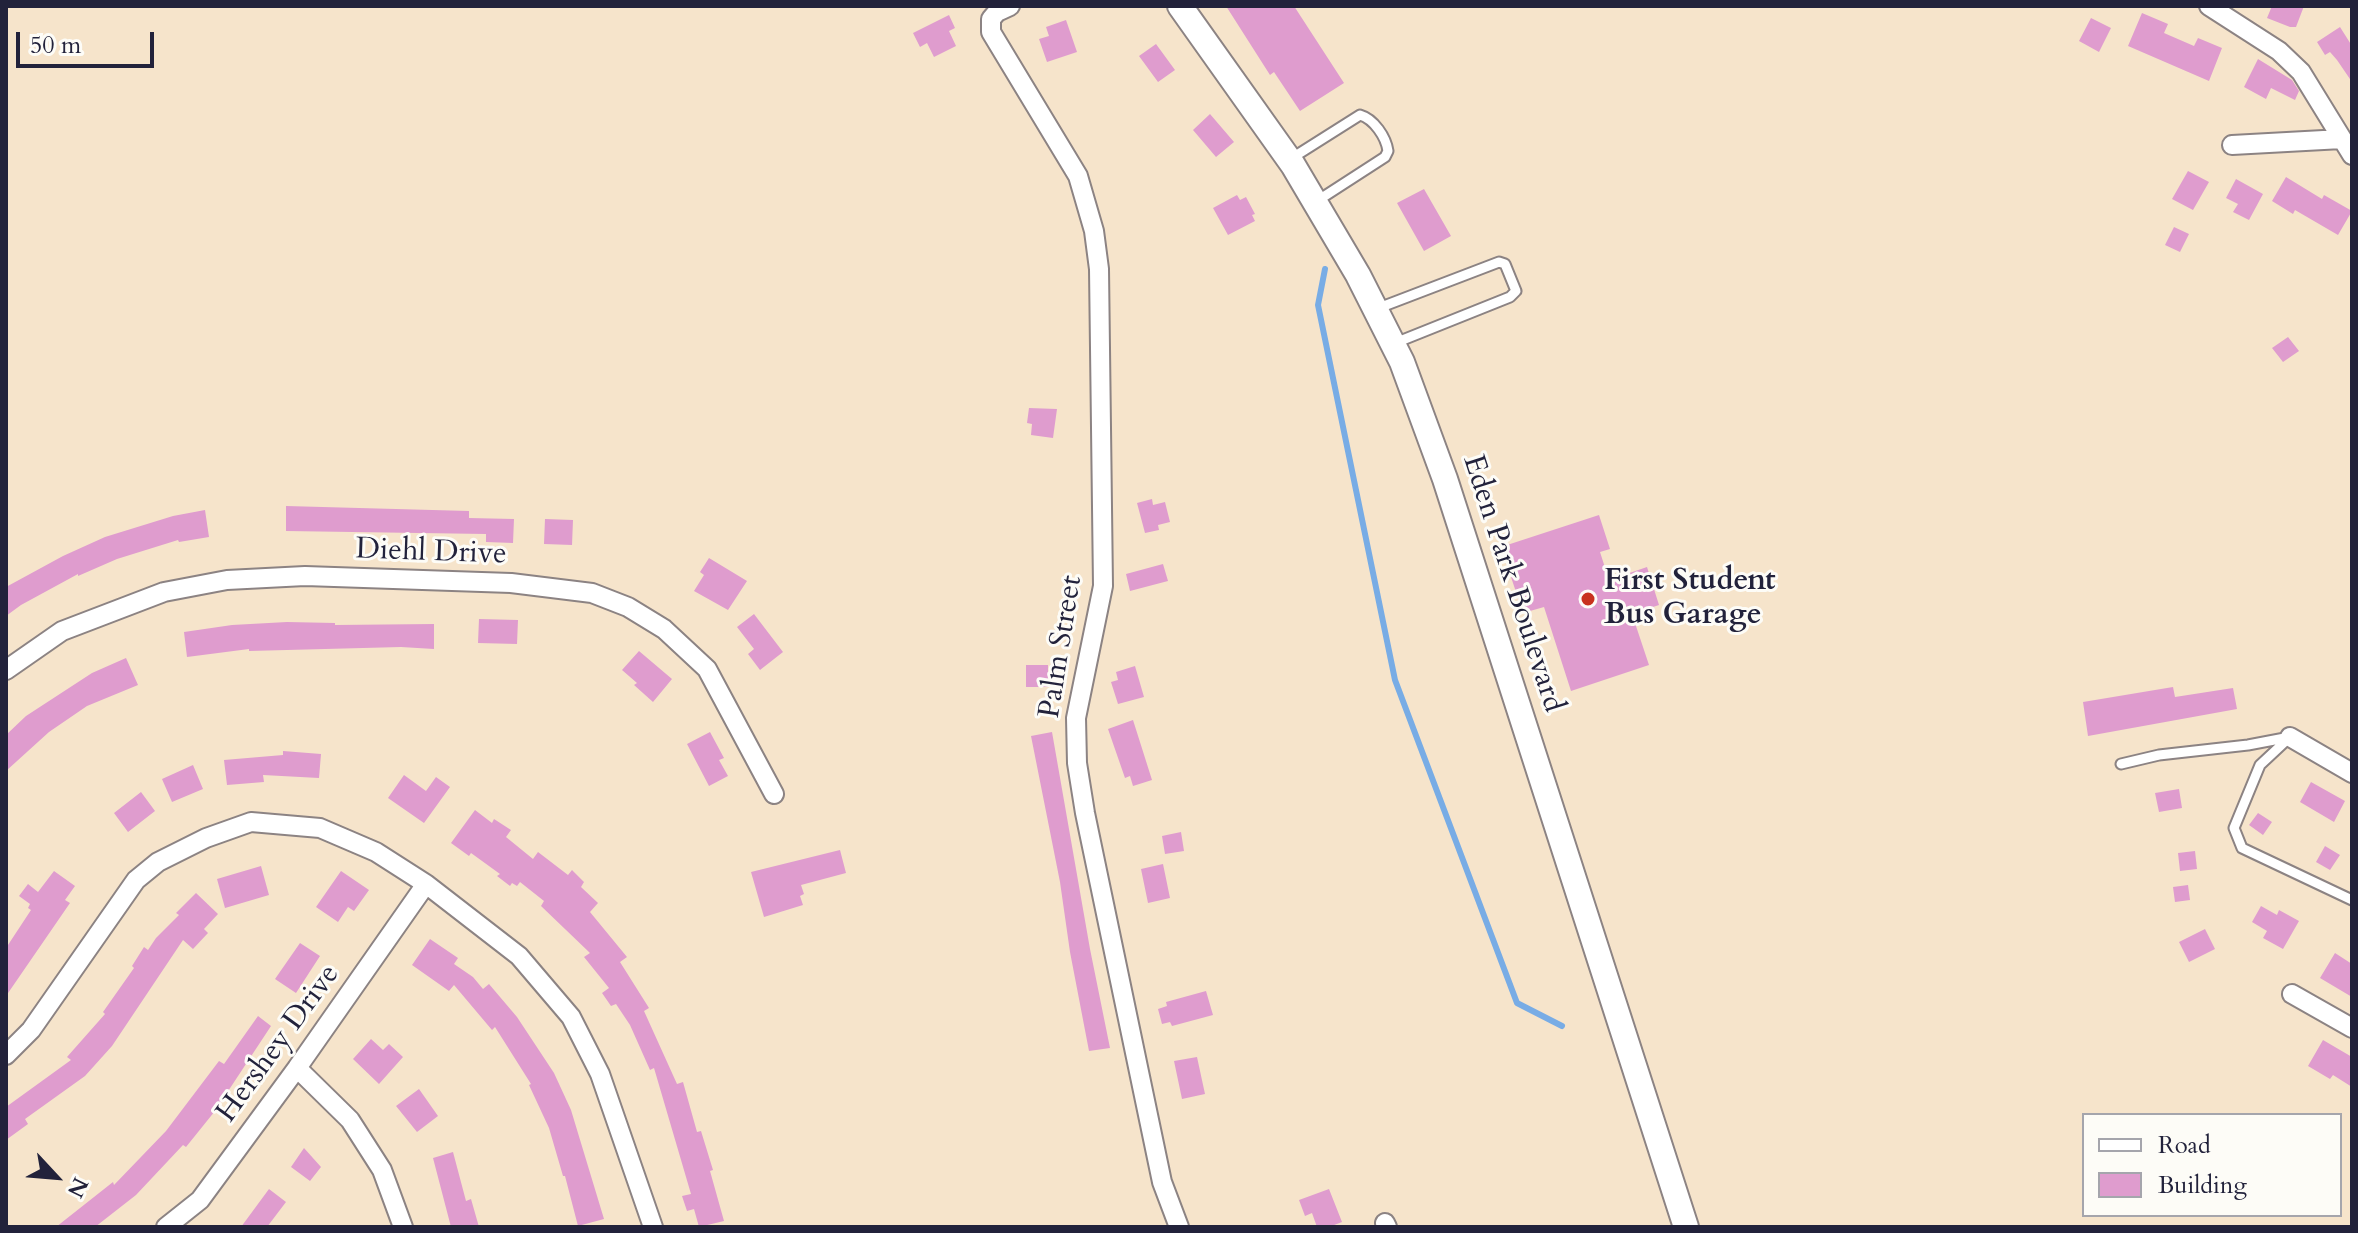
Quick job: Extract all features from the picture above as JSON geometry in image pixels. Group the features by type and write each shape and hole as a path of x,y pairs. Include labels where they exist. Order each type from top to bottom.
{"main road":[{"name":"Eden Park Boulevard","path":"1180,6 1289,160 1358,275 1402,362 1445,479 1686,1227"}],"street":[{"name":"Palm Street","path":"1010,6 991,19 991,32 1078,176 1094,231 1099,269 1103,586 1076,718 1077,763 1162,1182 1179,1227"},
{"path":"2209,6 2279,51 2301,72 2352,155"},
{"path":"2232,145 2342,139"},
{"name":"Diehl Drive","path":"6,670 62,631 164,592 227,580 305,576 511,583 592,593 628,607 664,629 707,669 774,794"},
{"path":"2290,737 2352,773"},
{"path":"6,1055 31,1030 136,880 158,862 206,838 251,822 320,828 376,852 426,884 519,956 571,1017 600,1074 653,1227"},
{"name":"Hershey Drive","path":"166,1227 200,1200 426,884"},
{"path":"2292,994 2352,1028"},
{"path":"297,1068 350,1120 382,1170 403,1227"}],"lane":[{"path":"1289,160 1360,115 1366,116 1375,125 1387,143 1385,157 1315,202"},
{"path":"1376,309 1499,262 1505,264 1516,291 1510,297 1393,344"},
{"path":"2121,764 2159,755 2290,737"},
{"path":"2290,737 2260,765 2234,828 2242,848 2352,900"}],"building":[{"path":"1226,6 1294,6 1344,83 1300,111 1274,72 1270,75"},
{"path":"2272,6 2304,6 2296,27 2290,27 2267,18"},
{"path":"2142,13 2168,24 2164,33 2194,46 2198,38 2222,48 2209,81 2128,46"},
{"path":"949,15 955,28 949,31 956,46 934,57 927,43 920,47 913,33"},
{"path":"2091,18 2111,28 2099,52 2079,41"},
{"path":"1066,20 1077,52 1047,62 1039,39 1049,36 1046,27"},
{"path":"2340,27 2352,46 2352,82 2330,52 2325,55 2317,42"},
{"path":"1156,44 1175,70 1158,82 1139,56"},
{"path":"2258,59 2292,80 2299,91 2295,100 2271,88 2266,99 2244,87"},
{"path":"1210,114 1234,142 1216,157 1193,130"},
{"path":"2188,171 2209,182 2193,210 2172,199"},
{"path":"2286,177 2322,199 2324,195 2352,211 2338,235 2295,210 2293,214 2272,201"},
{"path":"2236,179 2263,194 2249,220 2233,212 2238,204 2226,198"},
{"path":"1424,189 1451,236 1424,251 1397,203"},
{"path":"1237,195 1240,200 1246,197 1255,214 1252,215 1255,221 1228,235 1213,208"},
{"path":"2174,227 2189,234 2180,252 2165,245"},
{"path":"2288,337 2299,351 2283,362 2272,348"},
{"path":"1029,408 1057,409 1053,438 1031,435 1032,424 1027,423"},
{"path":"1152,499 1153,505 1165,502 1170,522 1158,525 1159,530 1145,533 1137,503"},
{"path":"286,506 469,511 469,518 514,519 513,543 486,542 486,534 286,531"},
{"path":"205,510 209,537 178,540 78,574 6,616 6,587 63,556 105,537 173,516"},
{"name":"First Student Bus Garage","path":"1599,515 1610,549 1600,552 1609,580 1647,567 1659,605 1632,614 1649,665 1571,691 1544,607 1523,613 1501,547"},
{"path":"545,519 573,520 572,545 544,544"},
{"path":"709,558 747,581 728,610 694,591 704,575 700,572"},
{"path":"1163,564 1168,581 1130,591 1126,574"},
{"path":"754,614 783,652 760,670 748,654 754,649 737,627"},
{"path":"479,619 518,620 517,644 478,643"},
{"path":"287,622 434,624 434,649 249,649 187,657 184,632"},
{"path":"639,651 672,679 653,702 622,670"},
{"path":"126,658 138,685 87,706 49,732 6,771 6,735 26,716 92,673"},
{"path":"1026,665 1048,665 1048,687 1026,687"},
{"path":"1135,666 1144,697 1118,704 1111,682 1118,680 1116,672"},
{"path":"2173,687 2175,697 2233,688 2237,709 2088,736 2083,702"},
{"path":"1133,720 1152,780 1133,786 1130,776 1125,778 1108,729"},
{"path":"710,732 724,758 719,760 728,776 709,786 687,744"},
{"path":"1052,732 1110,1048 1089,1051 1070,952 1060,882 1031,736"},
{"path":"283,751 321,754 319,778 263,775 264,782 227,785 224,760 283,755"},
{"path":"193,765 203,789 172,802 162,779"},
{"path":"404,775 426,791 436,777 450,787 424,823 388,798"},
{"path":"2311,782 2345,801 2334,822 2300,802"},
{"path":"2179,789 2182,808 2159,812 2155,793"},
{"path":"141,792 155,811 128,832 114,813"},
{"path":"475,810 492,823 494,819 511,830 506,837 533,859 538,852 568,875 572,870 584,882 581,887 598,903 590,912 627,957 620,962 649,1008 644,1011 677,1084 683,1082 697,1132 701,1131 713,1170 710,1171 724,1221 699,1227 694,1209 687,1211 682,1196 691,1194 654,1068 650,1070 630,1025 616,1004 611,1006 602,993 609,988 584,957 590,953 541,906 544,901 520,882 517,886 512,883 510,886 497,876 500,874 451,843"},
{"path":"2258,813 2272,822 2263,835 2249,825"},
{"path":"1181,832 1184,851 1165,854 1162,836"},
{"path":"2325,846 2340,855 2330,870 2316,862"},
{"path":"840,850 846,873 801,885 803,905 764,917 751,872"},
{"path":"2195,851 2197,869 2180,871 2178,853"},
{"path":"1163,864 1170,898 1148,903 1141,869"},
{"path":"261,866 269,895 225,908 217,879"},
{"path":"54,871 75,886 65,900 70,903 6,996 6,948 31,910 28,908 30,904 19,896 28,884 38,892"},
{"path":"341,871 369,890 354,911 348,907 338,922 316,907"},
{"path":"2188,885 2190,900 2175,902 2173,887"},
{"path":"196,893 218,914 204,929 208,933 193,949 183,940 112,1046 85,1076 25,1119 28,1124 6,1140 6,1107 71,1060 67,1057 105,1014 103,1012 134,968 132,966 144,947 148,950 179,915 176,913"},
{"path":"2261,906 2277,915 2279,910 2299,921 2283,949 2263,938 2267,931 2252,922"},
{"path":"2205,929 2215,949 2189,962 2179,942"},
{"path":"430,939 458,958 454,964 473,977 483,989 489,984 517,1017 554,1073 571,1110 604,1219 578,1226 565,1176 531,1084 495,1027 492,1030 454,985 449,991 412,965"},
{"path":"300,943 320,956 296,993 275,979"},
{"path":"2335,953 2352,964 2352,997 2320,978"},
{"path":"1206,991 1213,1015 1172,1026 1170,1022 1162,1024 1158,1009 1167,1006 1166,1002"},
{"path":"258,1016 271,1026 215,1111 186,1147 183,1145 136,1195 95,1227 56,1227 113,1182 114,1185 166,1131 219,1061 224,1064"},
{"path":"371,1039 383,1050 389,1044 403,1057 379,1084 353,1059"},
{"path":"2323,1040 2352,1057 2352,1087 2333,1075 2330,1079 2308,1066"},
{"path":"1197,1057 1205,1094 1182,1099 1174,1061"},
{"path":"419,1089 438,1116 417,1132 396,1106"},
{"path":"304,1148 321,1167 310,1181 291,1167"},
{"path":"453,1152 466,1201 471,1199 479,1227 451,1227 433,1158"},
{"path":"269,1189 286,1202 267,1227 241,1227"},
{"path":"1329,1189 1342,1222 1317,1227 1312,1213 1305,1216 1299,1200"}],"waterway":[{"path":"1325,269 1318,305 1395,680 1517,1003 1562,1026"}],"place":[{"name":"First Student Bus Garage","path":"1588,599"}]}
